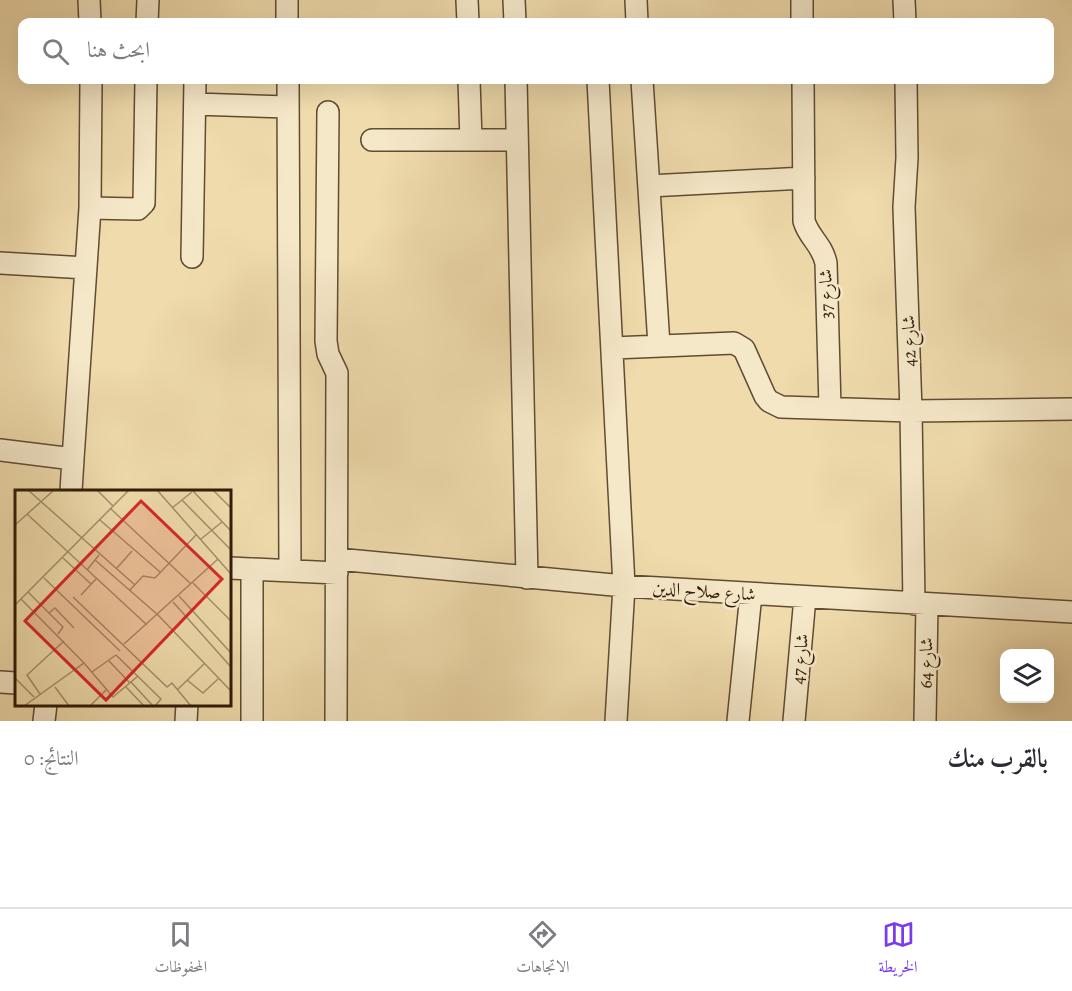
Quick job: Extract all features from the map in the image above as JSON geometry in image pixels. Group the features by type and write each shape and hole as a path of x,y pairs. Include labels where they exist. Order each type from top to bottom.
{"street":[{"path":"89,0 90,18"},
{"path":"147,18 148,0"},
{"path":"287,0 287,18"},
{"path":"467,0 468,18"},
{"path":"514,0 515,18"},
{"path":"636,0 637,18"},
{"path":"802,0 802,18"},
{"path":"904,0 905,18"},
{"path":"70,490 90,208 91,84"},
{"path":"90,208 138,209 144,203 146,84"},
{"path":"192,257 195,84"},
{"path":"288,84 290,571"},
{"path":"469,84 471,140"},
{"path":"516,84 527,578"},
{"path":"598,84 624,586 615,721"},
{"path":"642,84 659,345"},
{"name":"شارع 37","path":"803,84 804,221 809,233 822,249 826,263 830,407"},
{"name":"شارع 42","path":"906,84 907,158 904,207 921,604"},
{"path":"195,104 288,107"},
{"path":"328,112 326,341 328,354 337,373 336,721"},
{"path":"372,140 517,140"},
{"path":"649,186 804,178"},
{"path":"0,263 86,268"},
{"path":"613,348 735,343 744,349 765,396 769,401 781,407 911,411 1072,409"},
{"path":"0,450 74,459"},
{"name":"شارع صلاح الدين","path":"231,568 290,571 337,566 751,594 1072,612"},
{"path":"252,569 252,721"},
{"path":"738,721 751,594"},
{"name":"شارع 47","path":"794,721 805,597"},
{"name":"شارع 64","path":"921,604 925,721"},
{"path":"0,682 15,683"},
{"path":"44,721 46,706"},
{"path":"186,721 187,706"}]}
